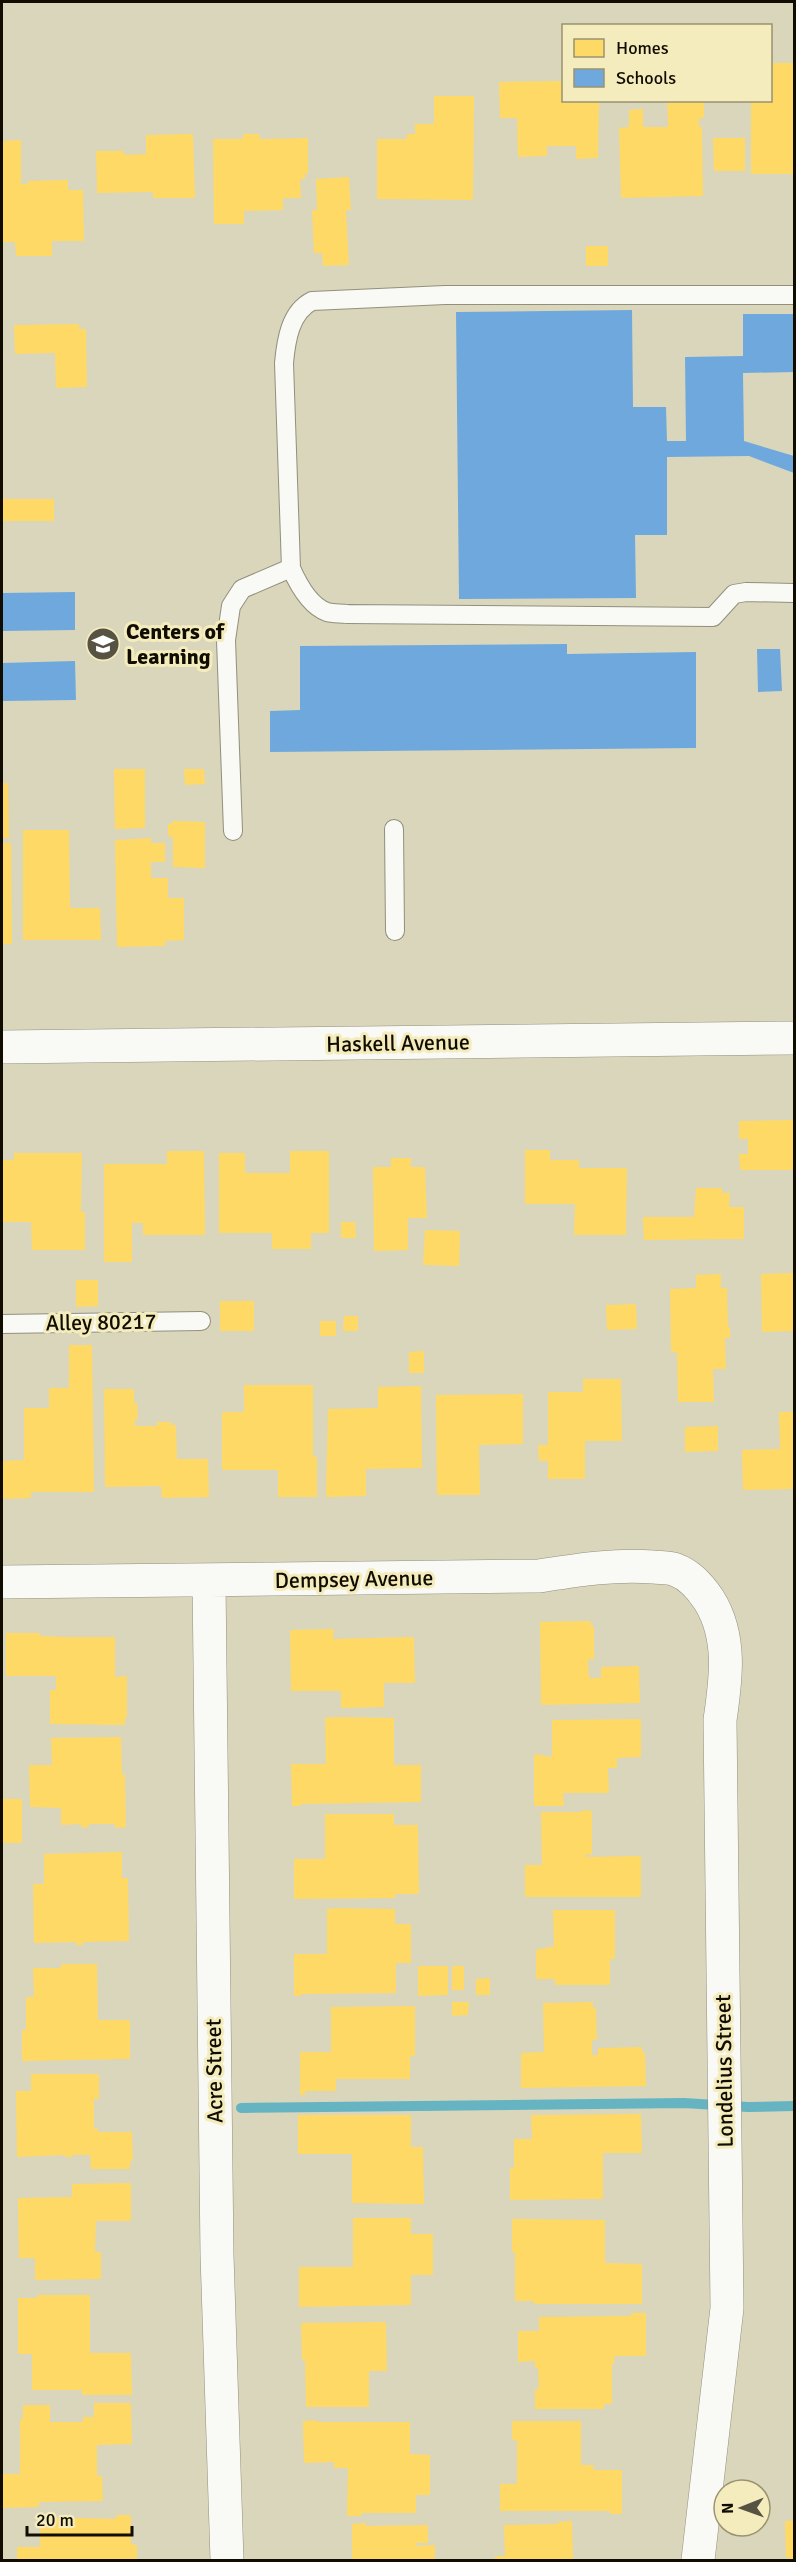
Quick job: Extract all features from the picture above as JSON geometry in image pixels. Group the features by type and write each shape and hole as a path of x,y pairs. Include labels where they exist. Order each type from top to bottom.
{"street":[{"name":"Haskell Avenue","path":"2,1047 795,1038"},
{"name":"Dempsey Avenue","path":"2,1582 539,1576 593,1567 629,1565 675,1570 701,1586"},
{"name":"Acre Street","path":"209,1581 217,2255 227,2560"},
{"name":"Londelius Street","path":"698,2560 727,2308 720,1720 725,1681 726,1645 717,1613 701,1586"}],"lane":[{"path":"795,295 445,295 312,301 302,306 286,341 284,363 291,568 299,585 326,612 713,616 734,594 746,592 795,593"},
{"path":"233,831 226,640 231,606 243,589 291,568"},
{"path":"394,830 395,931"},
{"name":"Alley 80217","path":"2,1324 201,1321"}],"building: Homes":[{"path":"772,63 794,63 794,174 751,174 751,102 772,102"},
{"path":"562,81 562,102 599,102 598,158 576,159 576,146 547,146 547,156 518,157 517,118 500,118 499,82"},
{"path":"434,96 474,96 473,200 377,199 377,139 407,139 407,134 415,134 415,124 434,124"},
{"path":"667,102 704,102 704,118 699,118 699,127 702,127 703,196 621,198 619,128 629,127 629,110 643,109 643,127 668,127"},
{"path":"193,134 195,198 153,198 153,192 97,193 96,151 124,151 124,155 146,154 146,135"},
{"path":"243,134 259,134 260,139 308,138 308,174 305,174 305,179 300,179 301,198 283,198 283,210 244,211 244,224 214,224 213,139 243,139"},
{"path":"713,138 745,138 745,171 714,171"},
{"path":"21,140 21,184 28,184 28,181 68,180 68,190 83,190 84,241 52,241 52,256 16,256 15,242 2,242 2,141"},
{"path":"349,177 351,210 346,210 349,265 323,266 322,253 314,253 312,210 317,210 316,179"},
{"path":"586,246 608,246 608,266 586,266"},
{"path":"79,324 79,329 86,329 87,387 56,388 55,353 15,354 14,325"},
{"path":"2,499 54,499 54,521 2,521"},
{"path":"114,769 145,769 145,828 115,829"},
{"path":"184,769 204,769 205,784 185,785"},
{"path":"2,783 8,783 9,838 2,838"},
{"path":"172,821 205,822 205,868 173,867 173,837 168,836 168,824 172,824"},
{"path":"23,830 69,830 70,908 100,908 101,940 23,940"},
{"path":"151,838 151,843 165,843 165,862 151,862 151,878 168,878 168,898 184,898 184,940 165,941 165,946 117,947 115,840"},
{"path":"2,843 11,843 12,944 2,944"},
{"path":"794,1120 794,1170 740,1170 739,1154 748,1154 748,1139 739,1139 739,1121"},
{"path":"525,1150 550,1150 550,1160 579,1160 579,1168 627,1168 626,1235 574,1235 575,1204 525,1204"},
{"path":"167,1151 204,1151 205,1235 143,1235 143,1223 132,1223 132,1262 104,1262 104,1164 167,1164"},
{"path":"290,1151 329,1151 329,1233 311,1233 311,1249 272,1249 272,1233 219,1233 219,1153 245,1153 245,1173 290,1173"},
{"path":"14,1153 82,1153 81,1212 85,1212 85,1250 32,1250 31,1222 2,1222 2,1160 14,1160"},
{"path":"391,1158 411,1158 411,1167 425,1167 427,1218 408,1218 408,1250 374,1251 373,1167 391,1167"},
{"path":"696,1188 722,1188 722,1193 730,1193 729,1207 744,1207 744,1239 644,1240 643,1217 694,1217"},
{"path":"341,1222 355,1222 356,1238 341,1238"},
{"path":"425,1230 460,1231 459,1266 423,1265"},
{"path":"794,1273 794,1331 762,1332 761,1274"},
{"path":"721,1274 721,1288 727,1288 728,1327 730,1327 730,1338 725,1338 726,1369 713,1369 714,1402 678,1402 677,1352 671,1352 670,1289 696,1288 696,1275"},
{"path":"76,1280 98,1280 98,1306 76,1307"},
{"path":"220,1301 254,1301 254,1331 220,1331"},
{"path":"636,1304 637,1329 607,1330 606,1305"},
{"path":"344,1316 358,1316 358,1331 343,1331"},
{"path":"320,1321 336,1321 336,1336 320,1336"},
{"path":"69,1345 92,1345 94,1492 31,1492 31,1498 2,1499 2,1461 24,1460 24,1408 49,1408 49,1388 69,1388"},
{"path":"424,1351 424,1373 409,1373 409,1352"},
{"path":"583,1379 621,1379 622,1441 585,1441 585,1479 548,1479 548,1461 539,1461 538,1445 548,1445 548,1392 583,1392"},
{"path":"244,1385 313,1385 313,1456 317,1457 317,1497 278,1497 278,1470 222,1470 222,1412 244,1412"},
{"path":"421,1386 422,1468 366,1469 366,1496 326,1497 328,1409 378,1408 378,1387"},
{"path":"104,1389 134,1389 134,1403 137,1402 138,1419 135,1419 135,1426 157,1426 157,1422 171,1422 171,1425 176,1425 177,1459 208,1459 209,1497 162,1498 161,1486 105,1487"},
{"path":"523,1394 523,1444 479,1445 480,1495 437,1495 436,1395"},
{"path":"779,1412 794,1412 794,1489 743,1490 742,1450 780,1449"},
{"path":"718,1426 718,1451 685,1452 685,1427"},
{"path":"591,1621 591,1626 594,1626 594,1660 588,1659 589,1678 601,1678 601,1667 639,1666 640,1703 541,1705 540,1622"},
{"path":"334,1629 333,1639 414,1637 415,1683 384,1683 384,1707 341,1708 341,1691 291,1691 290,1630"},
{"path":"6,1633 40,1633 40,1636 65,1637 115,1637 115,1677 127,1676 125,1725 50,1724 50,1690 56,1690 56,1676 6,1676"},
{"path":"325,1718 394,1718 394,1765 421,1765 421,1802 292,1806 291,1764 326,1764"},
{"path":"641,1719 641,1757 617,1758 617,1768 608,1768 609,1793 563,1793 564,1806 534,1806 534,1754 552,1757 552,1720"},
{"path":"121,1737 122,1775 125,1774 126,1827 115,1828 115,1824 89,1824 89,1827 81,1828 81,1824 61,1825 61,1808 30,1807 29,1765 52,1765 51,1738"},
{"path":"2,1799 22,1799 22,1843 2,1843"},
{"path":"582,1810 592,1811 592,1855 586,1854 586,1857 641,1856 641,1897 525,1897 525,1865 542,1865 541,1812 582,1812"},
{"path":"325,1814 394,1814 394,1825 418,1825 419,1894 395,1894 395,1898 294,1899 294,1859 325,1859"},
{"path":"122,1852 122,1878 128,1878 129,1941 83,1942 83,1945 76,1945 76,1942 34,1943 33,1884 44,1884 44,1854"},
{"path":"327,1909 395,1909 395,1924 411,1924 411,1963 396,1963 396,1993 294,1996 294,1954 327,1954"},
{"path":"553,1910 615,1910 615,1959 610,1959 610,1985 555,1985 555,1979 536,1979 536,1950 554,1946"},
{"path":"61,1964 97,1964 98,2020 130,2020 130,2059 22,2061 22,2030 26,2030 26,1997 34,1997 33,1968 61,1968"},
{"path":"418,1966 448,1966 448,1995 418,1996"},
{"path":"452,1966 464,1966 464,1990 452,1990"},
{"path":"490,1978 490,1995 476,1995 476,1979"},
{"path":"452,2002 469,2002 468,2015 452,2016"},
{"path":"593,2002 593,2008 596,2008 597,2040 592,2040 592,2055 598,2055 598,2048 642,2047 642,2052 645,2052 646,2086 521,2088 521,2053 544,2052 543,2003"},
{"path":"415,2006 415,2056 410,2056 410,2079 336,2079 336,2091 305,2091 305,2095 300,2095 300,2052 331,2052 331,2007"},
{"path":"31,2074 99,2074 99,2099 94,2099 94,2129 98,2128 98,2132 132,2132 133,2161 130,2161 130,2169 91,2169 90,2155 17,2157 16,2091 31,2091"},
{"path":"641,2114 642,2153 603,2153 603,2199 510,2200 510,2168 514,2168 514,2139 532,2139 531,2115"},
{"path":"298,2115 411,2115 411,2147 423,2147 424,2204 352,2203 352,2154 298,2154"},
{"path":"131,2183 131,2221 96,2221 95,2252 101,2252 101,2279 35,2280 35,2258 19,2258 18,2198 72,2197 72,2184"},
{"path":"353,2218 411,2218 411,2234 433,2234 433,2275 411,2275 411,2305 299,2307 299,2267 353,2267"},
{"path":"512,2219 605,2220 605,2263 642,2264 642,2304 534,2304 534,2301 515,2301"},
{"path":"37,2295 90,2295 90,2353 131,2353 132,2395 82,2395 82,2390 32,2390 32,2354 18,2354 18,2298 37,2298"},
{"path":"631,2313 646,2313 646,2356 614,2356 612,2404 604,2404 604,2409 535,2409 535,2389 539,2389 538,2368 535,2368 535,2361 518,2362 518,2331 539,2331 539,2317 631,2316"},
{"path":"386,2322 387,2371 369,2371 369,2407 306,2407 301,2323"},
{"path":"94,2403 131,2403 132,2444 97,2445 97,2476 102,2476 103,2501 39,2502 39,2507 2,2508 2,2474 20,2474 20,2419 23,2419 23,2405 50,2405 50,2422 83,2422 83,2417 94,2417"},
{"path":"317,2420 317,2422 410,2422 410,2454 430,2455 430,2495 416,2495 416,2513 362,2513 361,2516 347,2516 348,2468 334,2468 334,2462 304,2463 303,2421"},
{"path":"512,2421 581,2421 581,2465 594,2465 593,2470 622,2470 622,2514 610,2514 610,2511 500,2511 500,2484 517,2484 517,2440 512,2440"},
{"path":"116,2515 131,2515 131,2544 137,2545 137,2560 17,2560 17,2547 40,2547 40,2517 116,2519"},
{"path":"572,2521 573,2560 495,2560 495,2556 505,2556 504,2525 558,2524 558,2522"},
{"path":"785,2521 794,2521 794,2560 786,2558"},
{"path":"366,2523 366,2526 428,2525 428,2543 416,2543 416,2546 435,2545 435,2560 352,2560 352,2524"}],"building: Schools":[{"path":"632,310 633,407 666,407 667,441 686,441 685,357 743,356 743,314 794,314 794,372 743,373 744,441 794,456 794,473 749,456 667,457 667,535 635,535 636,598 459,599 456,312"},
{"path":"75,592 75,630 2,631 2,593"},
{"path":"567,644 567,654 696,652 696,748 270,752 270,711 300,710 300,646"},
{"path":"757,649 780,649 782,691 758,692"},
{"path":"75,661 76,700 2,701 2,663"}],"waterway":[{"path":"241,2108 684,2103 748,2107 794,2106"}],"place":[{"name":"Centers of Learning","path":"103,644"}]}
